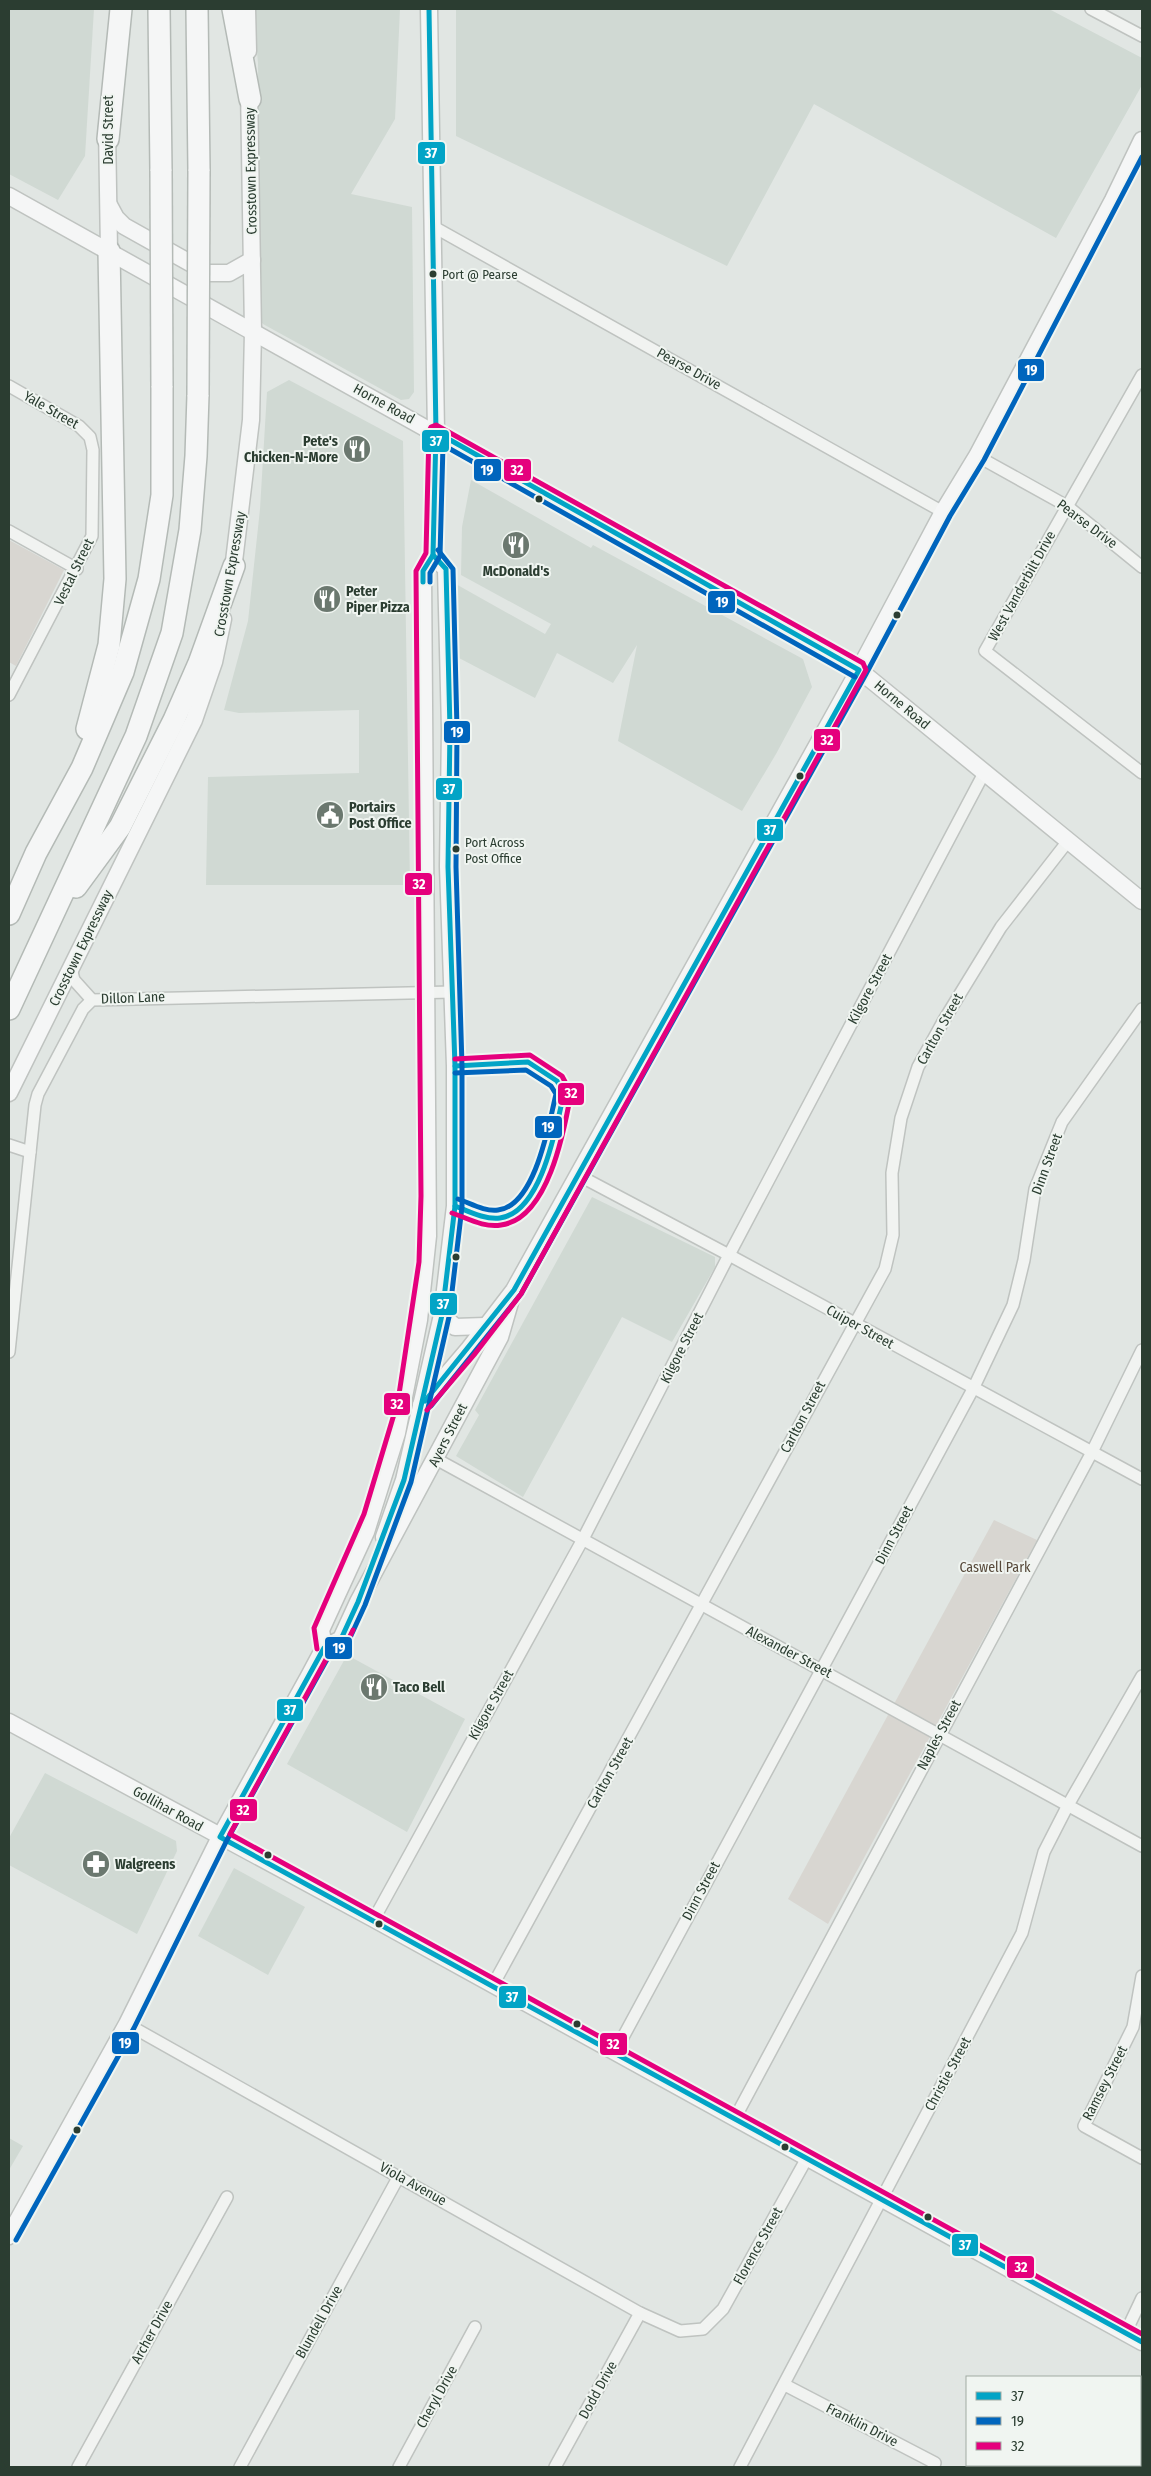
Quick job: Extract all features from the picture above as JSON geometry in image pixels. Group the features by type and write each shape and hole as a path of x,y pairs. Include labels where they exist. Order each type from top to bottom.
{"highway":[{"path":"108,139 121,9"},
{"path":"9,914 36,853 82,768 123,672 149,579 162,495 159,9"},
{"path":"9,1009 136,736 172,633 190,530 196,456 199,171 196,9"},
{"path":"233,9 250,99"},
{"path":"67,796 109,645 114,579 109,250"},
{"path":"48,925 124,818 174,720 196,671 234,566"}],"main road":[{"name":"David Street","path":"109,250 110,9"},
{"name":"Crosstown Expressway","path":"9,1094 194,720 214,662 234,566 251,420 253,332 247,9"},
{"path":"358,1602 404,1480 413,1404 428,1236 423,571 433,555 436,432 429,9"},
{"name":"Ayers Street","path":"324,1648 321,1630 371,1517 413,1404 468,1350 514,1290 859,670 944,512 977,456 1114,200 1142,140"},
{"name":"Horne Road","path":"9,196 436,432 859,670 1142,901"},
{"path":"109,205 116,218 124,226 208,273 229,273 252,260"},
{"path":"413,1404 442,1314 455,1206 455,1066 448,867 450,729 446,569 433,555"},
{"name":"Ayers Street","path":"9,2236 127,2024 220,1837 324,1648 341,1639 358,1602 500,1337 514,1290"},
{"path":"442,1314 455,1327 485,1326"},
{"name":"Gollihar Road","path":"9,1722 374,1919 1142,2342"}],"street":[{"path":"1091,9 1142,36"},
{"name":"Pearse Drive","path":"434,227 944,512"},
{"name":"West Vanderbilt Drive","path":"1142,375 985,651 1142,773"},
{"name":"Yale Street","path":"9,386 79,426 90,437"},
{"name":"Vestal Street","path":"9,696 14,676 77,569 92,536 93,450 90,437"},
{"name":"Pearse Drive","path":"977,456 1067,506 1142,567"},
{"path":"9,531 77,569"},
{"name":"Kilgore Street","path":"374,1919 582,1539 984,773"},
{"name":"Carlton Street","path":"493,1985 885,1269 893,1235 892,1173 901,1118 918,1067 944,1020 1001,927 1068,842"},
{"path":"70,968 74,980 92,1000"},
{"name":"Dillon Lane","path":"9,1352 35,1105 38,1094 83,1009 92,1000 452,992"},
{"name":"Dinn Street","path":"615,2052 973,1389 1013,1305 1024,1260 1035,1188 1062,1122 1142,1009"},
{"path":"9,1146 30,1152"},
{"name":"Cuiper Street","path":"578,1176 730,1255 973,1389 1142,1479"},
{"name":"Naples Street","path":"735,2118 1092,1452 1142,1350"},
{"name":"Alexander Street","path":"436,1459 1142,1846"},
{"name":"Christie Street","path":"740,2467 785,2385 1022,1933 1044,1852 1068,1805 1142,1676"},
{"name":"Ramsey Street","path":"1142,1976 1133,2027 1084,2126 1142,2158"},
{"name":"Viola Avenue","path":"127,2024 640,2313 680,2331 703,2329"},
{"name":"Florence Street","path":"703,2329 723,2309 807,2158"},
{"name":"Blundell Drive","path":"240,2467 399,2176"},
{"name":"Archer Drive","path":"78,2467 227,2197"},
{"path":"1125,2334 1142,2298"},
{"name":"Dodd Drive","path":"555,2467 640,2313"},
{"name":"Cheryl Drive","path":"398,2467 476,2327"},
{"name":"Franklin Drive","path":"785,2385 935,2463 933,2467"}],"shaded area":[{"path":"9,9 94,9 85,156 58,200 9,174"},
{"path":"253,9 400,9 395,119 351,194 412,207 414,392 409,399 401,400 263,324 260,320 258,63"},
{"path":"456,9 1049,9 1142,58 1142,85 1056,238 814,104 727,266 456,136"},
{"path":"289,380 403,441 410,885 206,885 208,777 359,773 359,710 239,713 224,710 248,621 260,509 267,392"},
{"path":"471,480 591,548 593,545 803,659 812,687 776,754 742,811 618,741 637,645 613,683 557,653 535,698 459,658 454,583 545,634 551,624 461,575 462,527"},
{"path":"592,1197 715,1257 715,1267 672,1342 622,1317 523,1497 456,1456 479,1415 475,1410"},
{"path":"347,1655 465,1719 407,1832 287,1764"},
{"path":"45,1773 176,1841 177,1851 137,1934 9,1865 9,1838"},
{"path":"234,1868 305,1907 268,1975 198,1936"},
{"path":"9,2138 23,2146 9,2170"}],"green space":[{"path":"9,540 64,570 16,666 9,662"},
{"name":"Caswell Park","path":"994,1520 1037,1540 828,1924 788,1899"}],"transit line":[{"name":"37","path":"423,582 423,571 433,555 436,432 429,9"},
{"name":"19","path":"431,1406 521,1294 866,674 950,516 984,460 1142,157"},
{"name":"32","path":"317,1649 314,1628 364,1514 398,1401 419,1262 421,1196 416,571 426,553 429,431 431,427 436,425 863,663 866,670 521,1294 474,1355 427,1410"},
{"name":"37","path":"425,1401 514,1290 859,670 436,432"},
{"name":"19","path":"430,582 430,573 440,556 443,445 855,677"},
{"name":"19","path":"16,2240 134,2028 227,1840 330,1654 348,1642 365,1605 411,1482 449,1317 462,1207 462,1066 456,867 457,729 453,569 438,550"},
{"name":"37","path":"433,555 446,569 450,729 448,867 455,1066 455,1206 442,1315 404,1480 358,1602 341,1639 324,1648 220,1837 1142,2342"},
{"name":"32","path":"452,1213 482,1224 495,1226 517,1219 531,1207 542,1191 551,1171 564,1129 571,1093 562,1076 530,1055 455,1059"},
{"name":"37","path":"455,1066 528,1062 557,1081 564,1093 557,1126 545,1166 537,1185 527,1201 514,1212 500,1218 471,1213 455,1206"},
{"name":"19","path":"455,1073 526,1070 551,1086 556,1094 538,1162 522,1194 511,1205 498,1210 483,1208 458,1199"},
{"name":"32","path":"353,1630 346,1644 329,1654 230,1834 1142,2334"}],"place":[{"name":"Port @ Pearse","path":"433,274"},
{"name":"Pete's Chicken-N-More","path":"357,449"},
{"name":"McDonald's","path":"516,545"},
{"name":"Peter Piper Pizza","path":"327,599"},
{"name":"Portairs Post Office","path":"330,815"},
{"name":"Port Across Post Office","path":"456,849"},
{"name":"Taco Bell","path":"374,1687"},
{"name":"Walgreens","path":"96,1864"}]}
